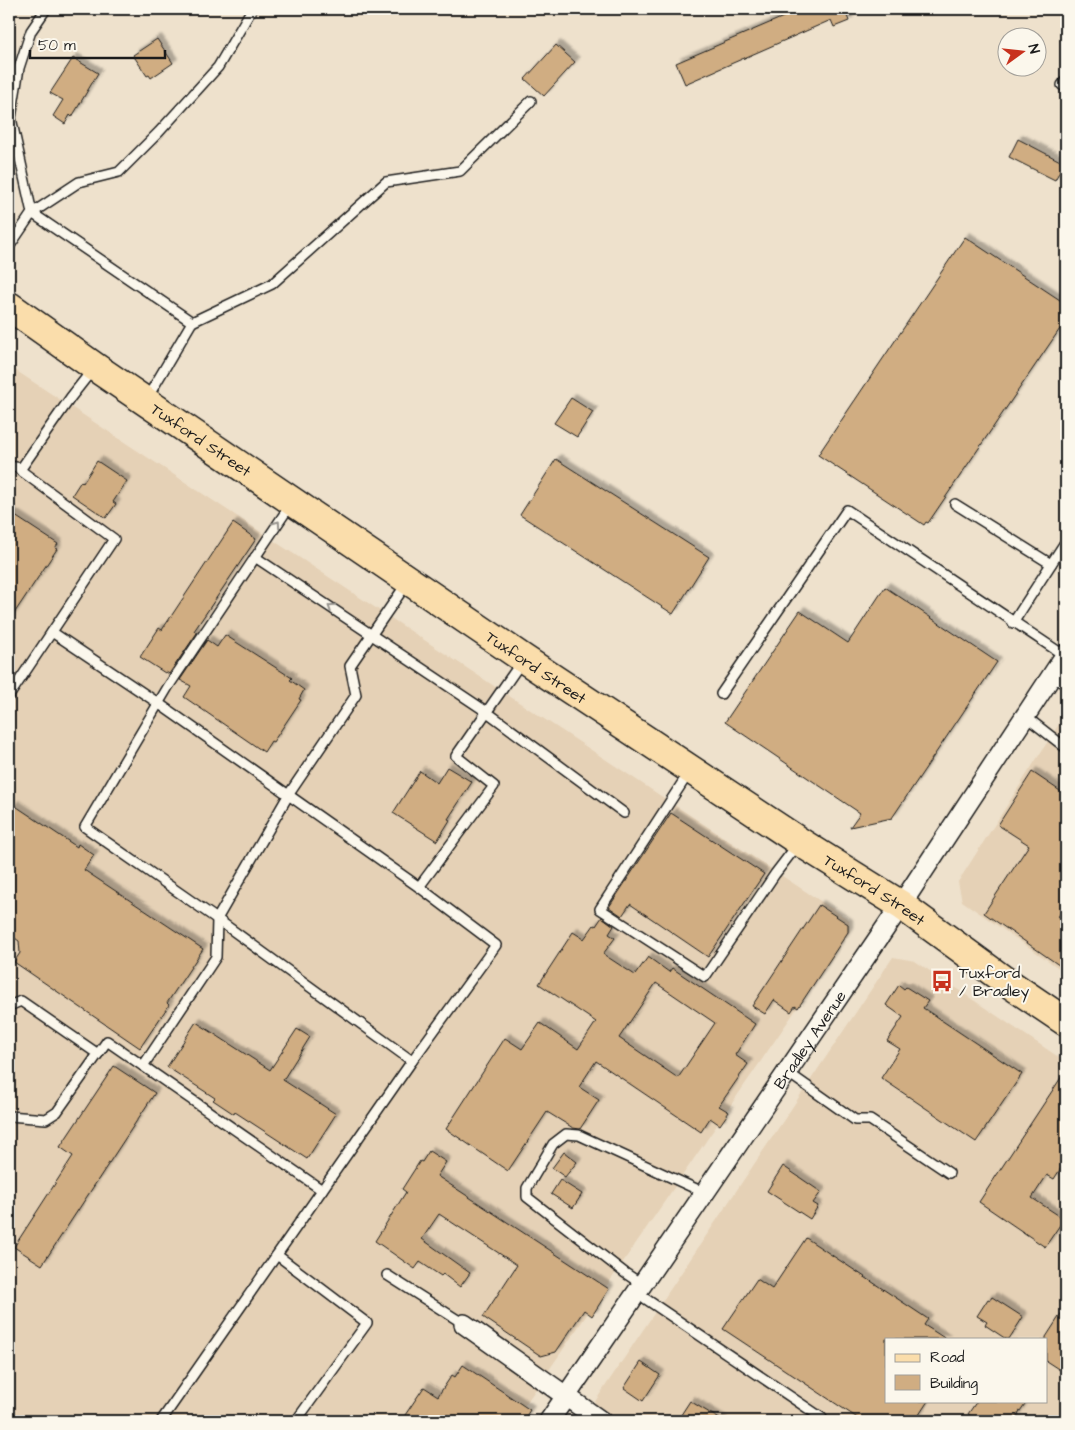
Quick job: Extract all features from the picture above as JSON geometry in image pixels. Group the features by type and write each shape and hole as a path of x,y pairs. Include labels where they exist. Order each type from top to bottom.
{"main road":[{"name":"Tuxford Street","path":"9,306 95,367 524,659 800,842 901,905 1001,978 1066,1022"}],"street":[{"name":"Bradley Avenue","path":"549,1421 901,905 1025,716 1059,680 1066,655"},
{"path":"464,1324 601,1421"}],"lane":[{"path":"46,9 31,31 19,68 11,118 32,213 192,322"},
{"path":"9,247 32,213 79,182 119,172 159,132 218,67 252,9"},
{"path":"1066,80 1062,85 1066,88"},
{"path":"145,401 192,322 272,284 386,182 460,171 531,101"},
{"path":"21,468 71,396 95,367"},
{"path":"9,466 21,468"},
{"path":"9,696 114,539 20,470 21,468"},
{"path":"293,502 158,703 85,827 217,919 412,1061"},
{"path":"955,504 1051,564"},
{"path":"721,694 847,510 1013,622 1066,655"},
{"path":"1013,622 1066,541"},
{"path":"255,557 487,712 624,813"},
{"path":"143,1066 216,957 217,919 289,794 356,696 350,666 408,581"},
{"path":"52,632 289,794 496,944 161,1421"},
{"path":"419,887 494,786 456,756 524,659"},
{"path":"1025,716 1066,748"},
{"path":"691,770 600,909 704,976 775,874 800,842"},
{"path":"9,1006 21,1001 98,1054"},
{"path":"9,1116 46,1119 57,1112 107,1040 322,1190"},
{"path":"787,1072 855,1120 870,1120 949,1173"},
{"path":"705,1193 579,1136 566,1134 553,1144 527,1188 527,1197 625,1273 640,1289 822,1418"},
{"path":"277,1255 367,1323 296,1421"},
{"path":"387,1275 464,1324"}],"shaded area":[{"path":"9,366 849,920 850,931 514,1421 9,1421"},
{"path":"1066,713 1066,973 962,901 958,882"},
{"path":"893,957 915,961 1066,1062 1066,1421 582,1421"}],"building":[{"path":"802,9 856,9 846,13 849,21 834,27 831,20 685,84 676,63"},
{"path":"157,39 173,63 151,78 149,75 147,76 133,55"},
{"path":"556,45 575,62 544,96 525,79"},
{"path":"73,58 98,73 72,117 70,115 65,124 53,116 63,100 50,93"},
{"path":"1018,139 1064,163 1055,180 1009,157"},
{"path":"965,237 1066,304 1066,320 928,523 926,522 924,525 818,455"},
{"path":"571,398 593,412 577,437 554,423"},
{"path":"556,459 709,557 673,614 520,515"},
{"path":"97,461 127,481 113,502 116,504 106,518 72,495 81,481 83,483"},
{"path":"9,512 58,544 55,548 57,549 9,621"},
{"path":"233,523 256,539 194,631 197,633 169,674 165,673 140,657 159,628 162,630"},
{"path":"885,587 997,662 892,818 850,827 860,813 725,722 800,611 848,643"},
{"path":"225,635 292,678 290,680 304,690 299,699 301,700 273,742 271,741 264,752 184,697 191,686 180,680 207,640 217,647"},
{"path":"447,767 472,782 448,819 450,820 437,841 393,813 420,771 437,783"},
{"path":"1032,772 1066,795 1066,904 1058,917 1066,922 1066,970 984,913 1029,845 998,825"},
{"path":"14,805 77,847 78,844 94,855 84,870 203,949 140,1048 14,962 20,953 19,941 9,934 9,812"},
{"path":"671,813 764,874 708,957 630,904 622,916 609,907"},
{"path":"819,905 848,924 848,932 798,1008 795,1006 791,1012 774,1000 765,1014 752,1006"},
{"path":"602,917 614,926 609,934 615,938 603,954 635,975 648,957 669,972 672,968 755,1024 735,1055 748,1064 719,1106 729,1112 720,1125 710,1118 701,1132 596,1061 579,1087 599,1100 580,1129 573,1128 547,1112 508,1171 446,1129 505,1038 522,1049 540,1023 578,1049 596,1022 539,984 573,932 584,939 594,925 596,926","holes":["656,983 715,1023 678,1078 619,1038"]},
{"path":"899,985 904,989 906,987 928,1001 923,1008 1022,1074 976,1142 881,1078 900,1049 887,1041 903,1017 886,1005"},
{"path":"196,1022 270,1070 297,1029 310,1037 283,1080 336,1114 307,1159 235,1112 234,1114 213,1100 215,1098 167,1067"},
{"path":"114,1066 155,1093 42,1265 14,1247 73,1156 60,1147"},
{"path":"1066,1070 1066,1160 1054,1179 1047,1175 1032,1198 1064,1219 1045,1247 979,1202"},
{"path":"429,1151 446,1162 437,1176 609,1289 592,1316 584,1310 556,1352 541,1356 483,1317 517,1265 439,1214 422,1239 470,1273 460,1287 443,1274 441,1276 420,1262 415,1269 375,1241 406,1192 402,1189 420,1161 422,1162"},
{"path":"564,1152 577,1162 565,1177 552,1168"},
{"path":"783,1166 821,1192 813,1203 818,1206 810,1219 767,1191"},
{"path":"560,1180 582,1194 573,1208 551,1194"},
{"path":"806,1238 928,1319 924,1325 944,1338 885,1338 885,1402 927,1402 915,1421 862,1421 723,1329 757,1279 772,1289"},
{"path":"992,1297 1023,1317 1010,1338 1004,1338 985,1325 987,1322 977,1316 988,1299 990,1300"},
{"path":"1066,1306 1066,1374 1048,1362 1048,1338 1046,1337"},
{"path":"641,1362 660,1375 643,1401 624,1388"},
{"path":"463,1365 530,1410 523,1421 401,1421 424,1387 438,1396 452,1375 455,1377"},
{"path":"690,1401 723,1421 677,1421"},
{"path":"976,1402 1026,1402 1013,1421 979,1421 968,1414"}],"place":[{"name":"Tuxford / Bradley","path":"942,981"}]}
